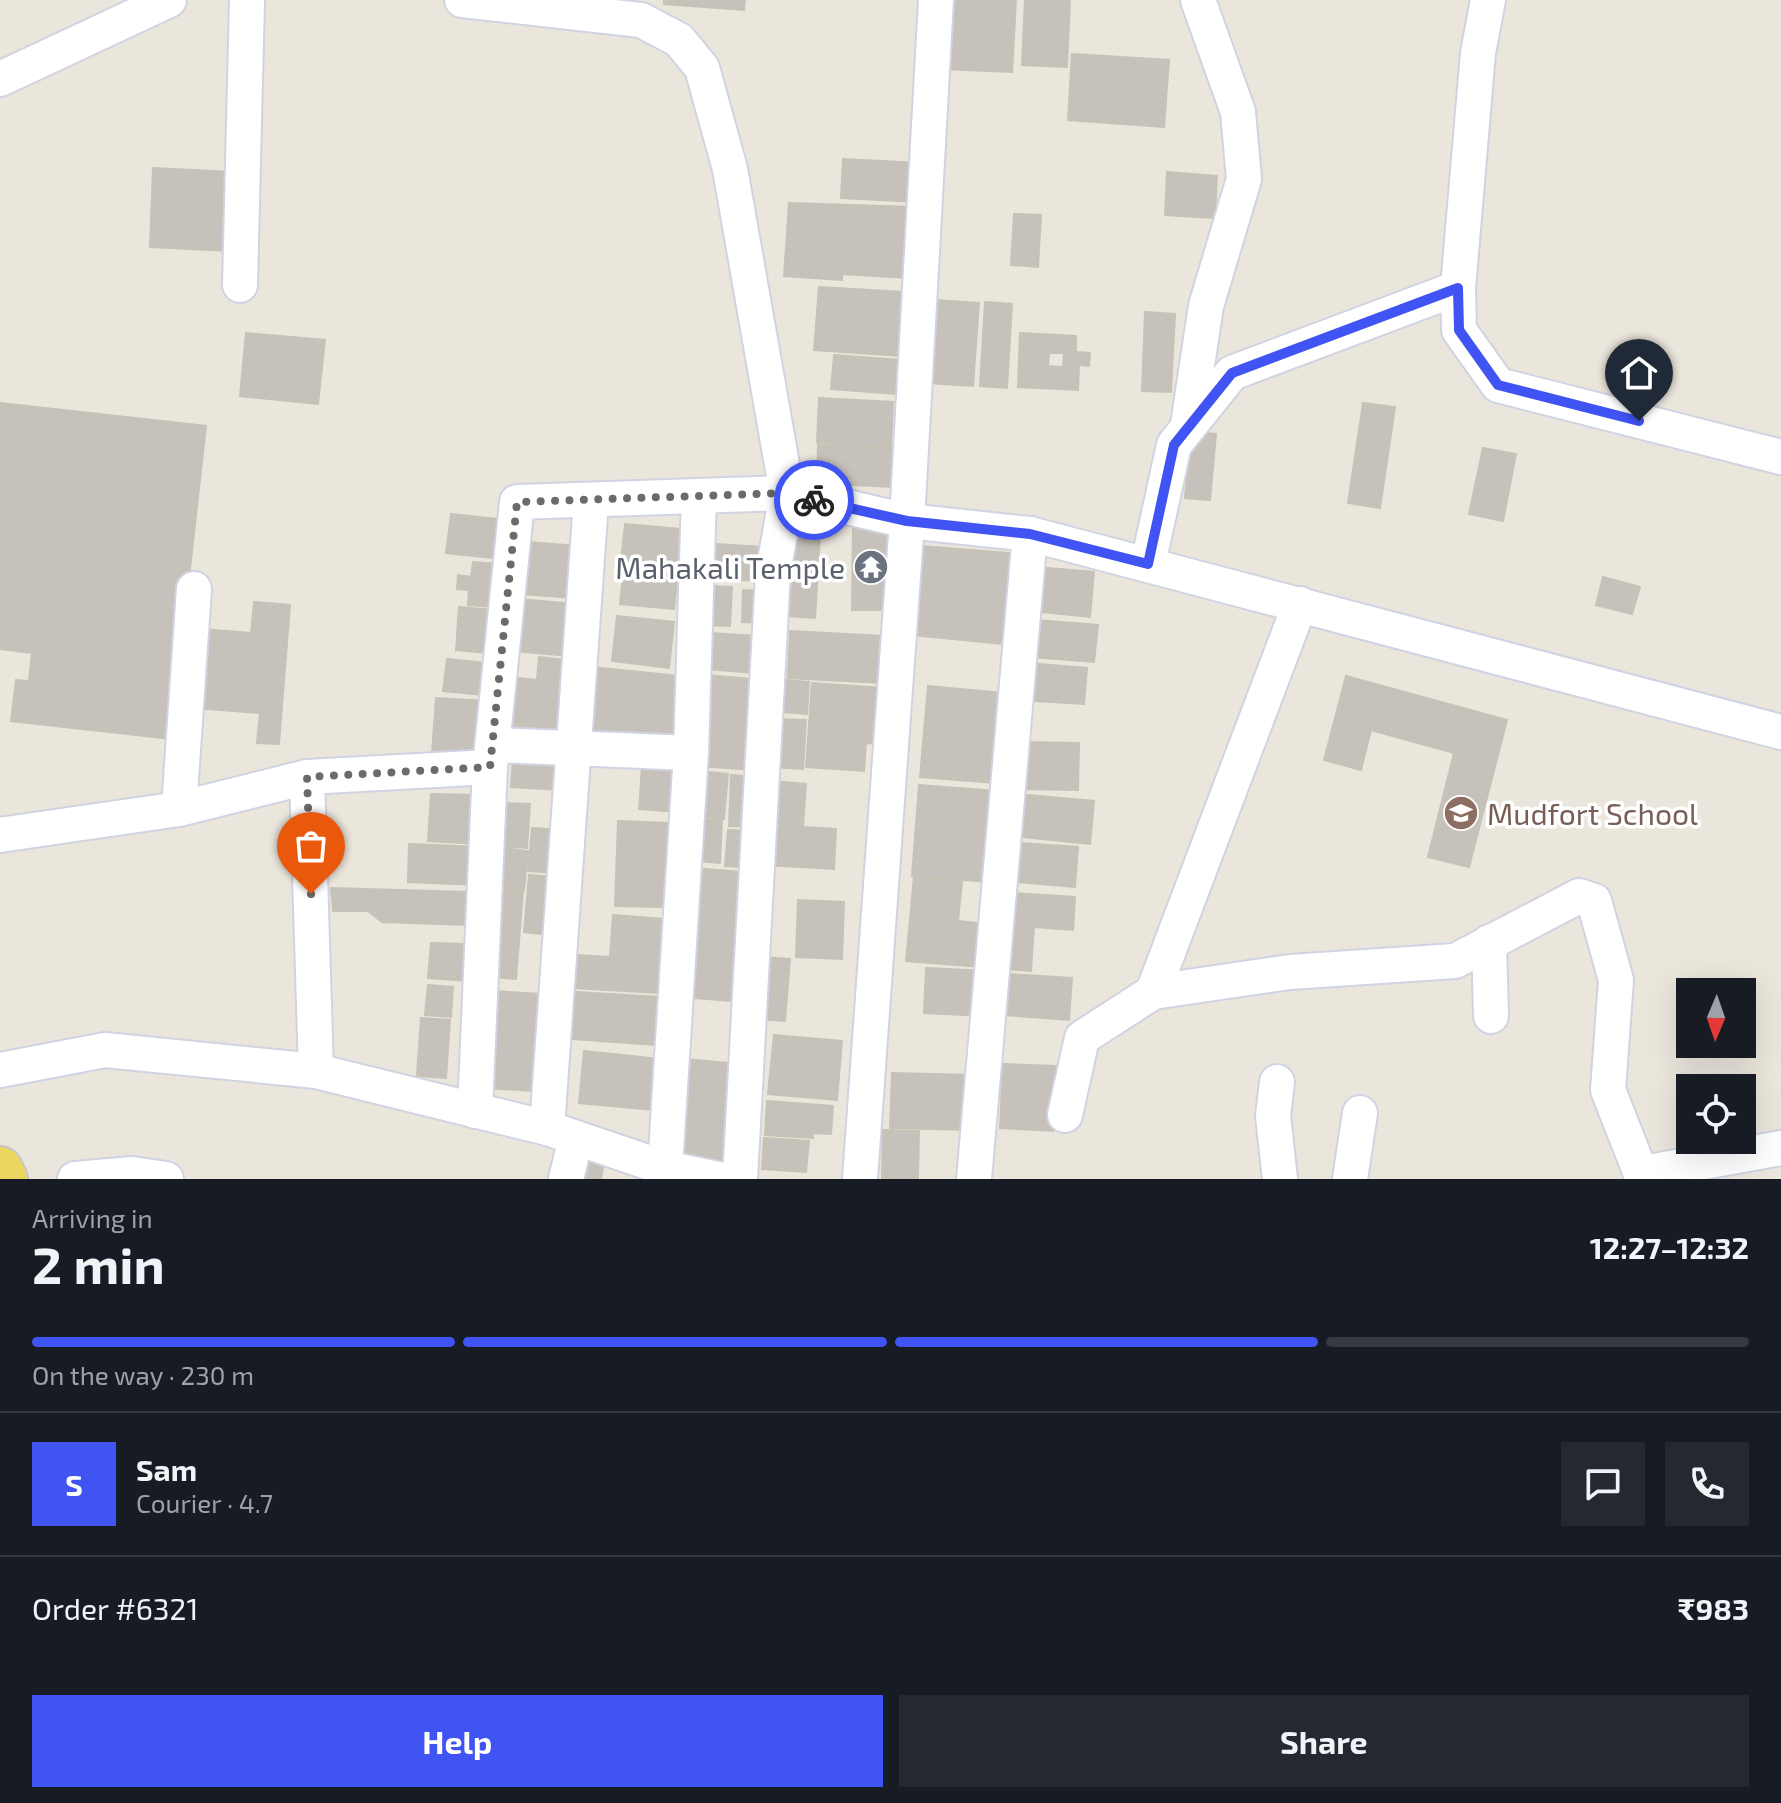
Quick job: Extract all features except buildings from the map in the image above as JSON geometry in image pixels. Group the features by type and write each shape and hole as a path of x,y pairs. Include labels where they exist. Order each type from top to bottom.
{"main road":[{"path":"0,1169 5,1179"}],"street":[{"path":"0,79 169,0"},
{"path":"240,285 247,0"},
{"path":"462,0 641,20 679,40 702,68 730,169 787,493 773,573 740,1179"},
{"path":"860,1179 907,521 936,0"},
{"path":"1187,428 1206,306 1244,179 1238,112 1198,0"},
{"path":"1488,0 1478,53 1458,288 1459,330 1498,385 1781,457"},
{"path":"1148,564 1174,445 1232,373 1458,288"},
{"path":"475,1111 492,756 517,502 787,493 907,521 1030,534 1781,732"},
{"path":"665,1168 691,753 699,496"},
{"path":"566,1179 562,1133 574,750 591,501"},
{"path":"974,1179 1030,534"},
{"path":"179,809 194,589"},
{"path":"1153,992 1300,604"},
{"path":"0,835 179,809 307,777 574,750 691,753"},
{"path":"307,777 316,1071"},
{"path":"1065,1115 1082,1038 1153,992 1290,972 1455,961 1579,896 1594,901 1616,980 1608,1090 1644,1179 1654,1171 1781,1148"},
{"path":"1489,942 1491,1016"},
{"path":"0,1070 105,1050 316,1071 562,1133 665,1168 718,1179"},
{"path":"1277,1082 1273,1116 1280,1179"},
{"path":"1350,1179 1360,1113"},
{"path":"75,1179 132,1174 166,1179"}],"way so far":[{"path":"311,894 307,777 490,767 517,502 787,493 814,500"}],"place":[{"name":"Mahakali Temple","path":"871,567"},
{"name":"Mudfort School","path":"1461,813"}],"route":[{"path":"814,500 907,521 1030,534 1148,564 1174,445 1232,373 1458,288 1459,330 1498,385 1639,421"}]}
